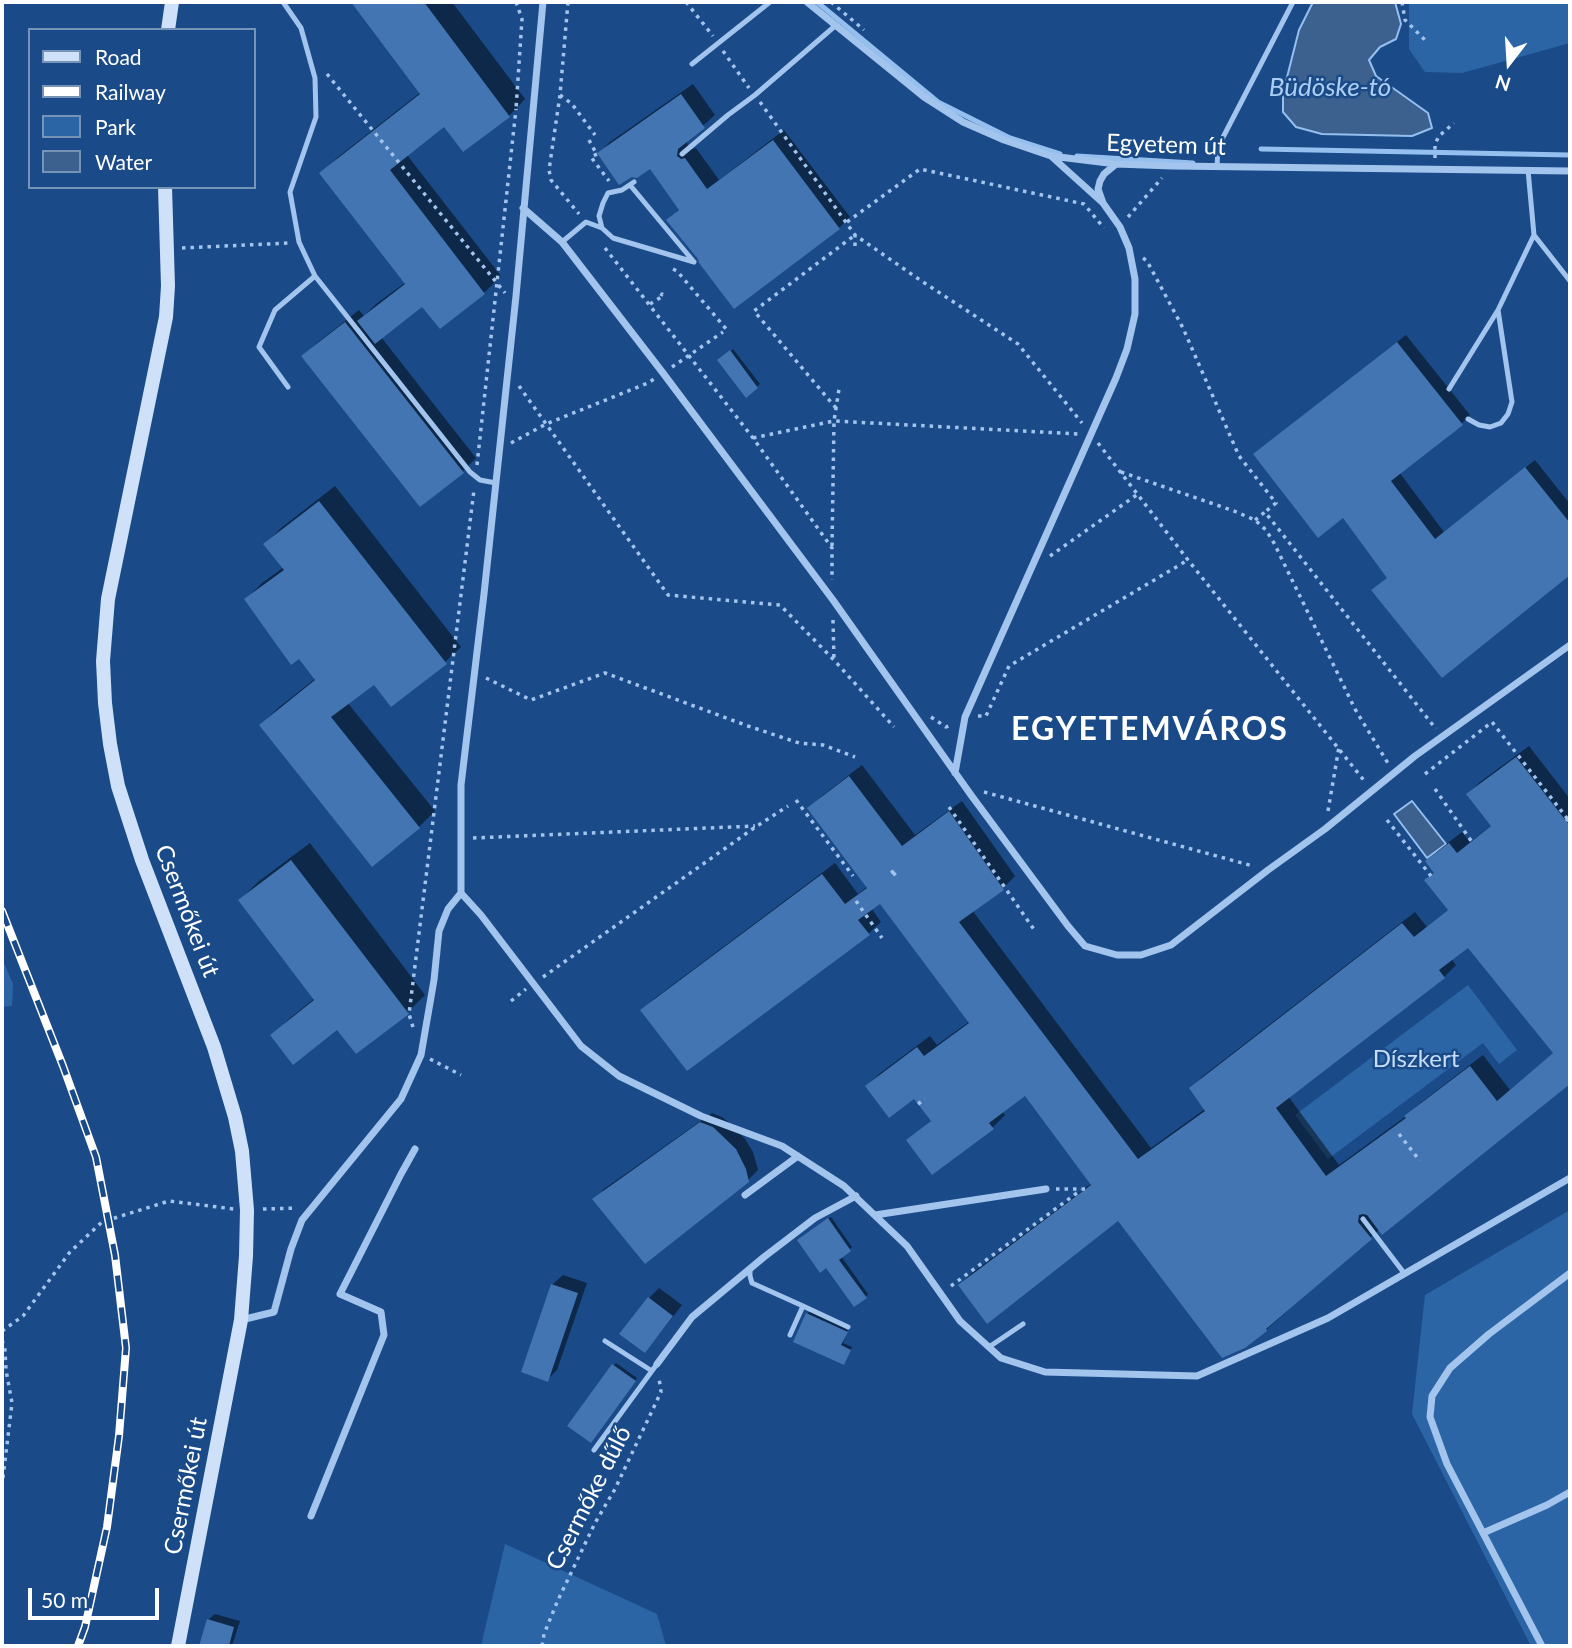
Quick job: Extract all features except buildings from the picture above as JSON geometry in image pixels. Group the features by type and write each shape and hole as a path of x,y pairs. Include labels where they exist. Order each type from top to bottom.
{"main road":[{"path":"168,28 172,2"},
{"name":"Csermőkei út","path":"165,189 166,317 108,599 103,661 104,704 118,786 142,859 214,1047 235,1117 242,1151 247,1210 241,1320 178,1646"}],"street":[{"path":"241,1320 274,1312 302,1220 401,1099 421,1055 439,931 448,909 461,893 461,785 500,449 543,2"},
{"name":"Egyetem út","path":"807,2 923,97 963,122 1051,156 1116,164 1172,166 1570,171"},
{"path":"955,773 965,717 1091,435 1127,349 1135,314 1135,279 1129,248 1120,227 1103,203 1051,156"},
{"path":"1103,203 1098,189 1100,181 1116,164"},
{"path":"523,208 562,242 663,373 832,600 965,787 1085,946 1117,955 1141,955 1171,945 1325,829 1394,772 1570,645"},
{"path":"461,893 481,915 581,1046 619,1076 701,1116 782,1146 856,1196 907,1246 960,1321 1001,1358 1045,1371 1197,1376 1328,1318 1570,1178"},
{"path":"311,1516 384,1335 381,1312 340,1294 415,1149"},
{"path":"745,1195 798,1156"},
{"path":"875,1215 1046,1189"},
{"path":"655,1368 692,1317 815,1218 856,1196"},
{"path":"1542,1646 1447,1464 1430,1417 1432,1395 1450,1368 1489,1334 1570,1273"},
{"path":"1483,1533 1570,1492"}],"lane":[{"path":"283,2 300,27 315,78 316,117 290,192 299,242 315,276 470,472 480,480 496,483"},
{"path":"692,64 770,2"},
{"path":"1217,167 1218,147 1293,2"},
{"path":"682,154 835,26"},
{"path":"1449,389 1498,310 1534,235 1528,170"},
{"path":"562,242 586,222 602,228 613,238 694,262 632,183 608,193 599,216 602,228"},
{"path":"1534,235 1570,281"},
{"path":"288,387 259,347 275,310 315,276"},
{"path":"1468,419 1490,427 1501,423 1512,402 1498,310"},
{"path":"1363,1219 1404,1273"},
{"path":"750,1268 752,1283 848,1327"},
{"path":"790,1335 803,1306"},
{"path":"989,1347 1023,1324"},
{"path":"594,1450 655,1368 605,1341"}],"path":[{"path":"408,1014 476,476 516,109 522,19 516,2"},
{"path":"568,2 560,95 549,170 551,180 690,355 832,548"},
{"path":"686,2 855,235 1018,344 1372,790"},
{"path":"831,2 872,37"},
{"path":"1402,2 1405,20 1428,43"},
{"path":"325,72 505,293"},
{"path":"512,91 517,96"},
{"path":"560,95 572,104 595,135"},
{"path":"516,109 530,130"},
{"path":"1435,156 1435,144 1439,136 1454,123"},
{"path":"589,140 596,154 592,158 617,191"},
{"path":"847,222 919,169 1084,204 1110,236 1172,166"},
{"path":"855,235 855,246"},
{"path":"836,408 754,311 855,235"},
{"path":"166,249 299,242"},
{"path":"1129,248 1147,261 1183,328 1239,456 1276,503 1255,520"},
{"path":"500,449 546,424 648,383 725,331 677,271"},
{"path":"650,304 661,296"},
{"path":"508,370 668,595 779,605 834,660 894,727"},
{"path":"834,660 834,421 839,388"},
{"path":"753,438 834,421 1091,435"},
{"path":"1118,470 1255,520 1266,530 1355,709 1394,772"},
{"path":"1031,570 1138,494"},
{"path":"1265,512 1442,737"},
{"path":"912,713 922,710 946,727 965,717 986,716 1009,666 1188,560"},
{"path":"475,673 531,700 605,673 748,726 799,743 823,745 855,757"},
{"path":"1425,774 1492,722 1569,820"},
{"path":"1325,829 1339,747"},
{"path":"965,787 1268,870"},
{"path":"1435,789 1472,842"},
{"path":"796,800 853,876"},
{"path":"511,1001 757,825 788,806"},
{"path":"949,807 1035,931"},
{"path":"1387,820 1431,876"},
{"path":"461,838 757,825"},
{"path":"856,901 882,937"},
{"path":"421,1055 461,1074"},
{"path":"918,1104 925,1099"},
{"path":"1399,1134 1420,1161"},
{"path":"955,1283 1083,1189 1046,1189"},
{"path":"2,1331 23,1316 69,1252 102,1222 169,1201 247,1210 312,1208"},
{"path":"2,1340 12,1403 2,1486"},
{"name":"Csermőke dűlő","path":"542,1646 558,1600 594,1523 615,1489 661,1392 655,1368"}],"green space":[{"path":"1409,2 1570,2 1570,43 1462,73 1425,72 1409,49"},
{"path":"2,958 13,984 12,1006 2,1007"},
{"name":"Díszkert","path":"1468,985 1517,1050 1499,1064 1483,1043 1328,1159 1295,1115"},
{"path":"1570,1210 1570,1646 1531,1646 1412,1414 1425,1295"},
{"path":"505,1544 657,1614 666,1646 481,1646"}],"water":[{"name":"Büdöske-tó","path":"1313,2 1395,2 1401,24 1396,39 1380,47 1369,60 1376,76 1428,113 1432,128 1412,136 1322,134 1296,127 1283,112 1283,93 1299,30"},
{"path":"1412,801 1446,844 1427,858 1394,814"}],"waterway":[{"path":"817,2 938,102 1010,138 1060,154"},
{"path":"1261,149 1570,155"},
{"path":"1077,156 1193,163"}],"railway":[{"path":"2,911 96,1157 115,1255 126,1348 119,1436 107,1527 85,1627 78,1646"}],"district":[{"name":"EGYETEMVÁROS","path":"1150,730"}]}
